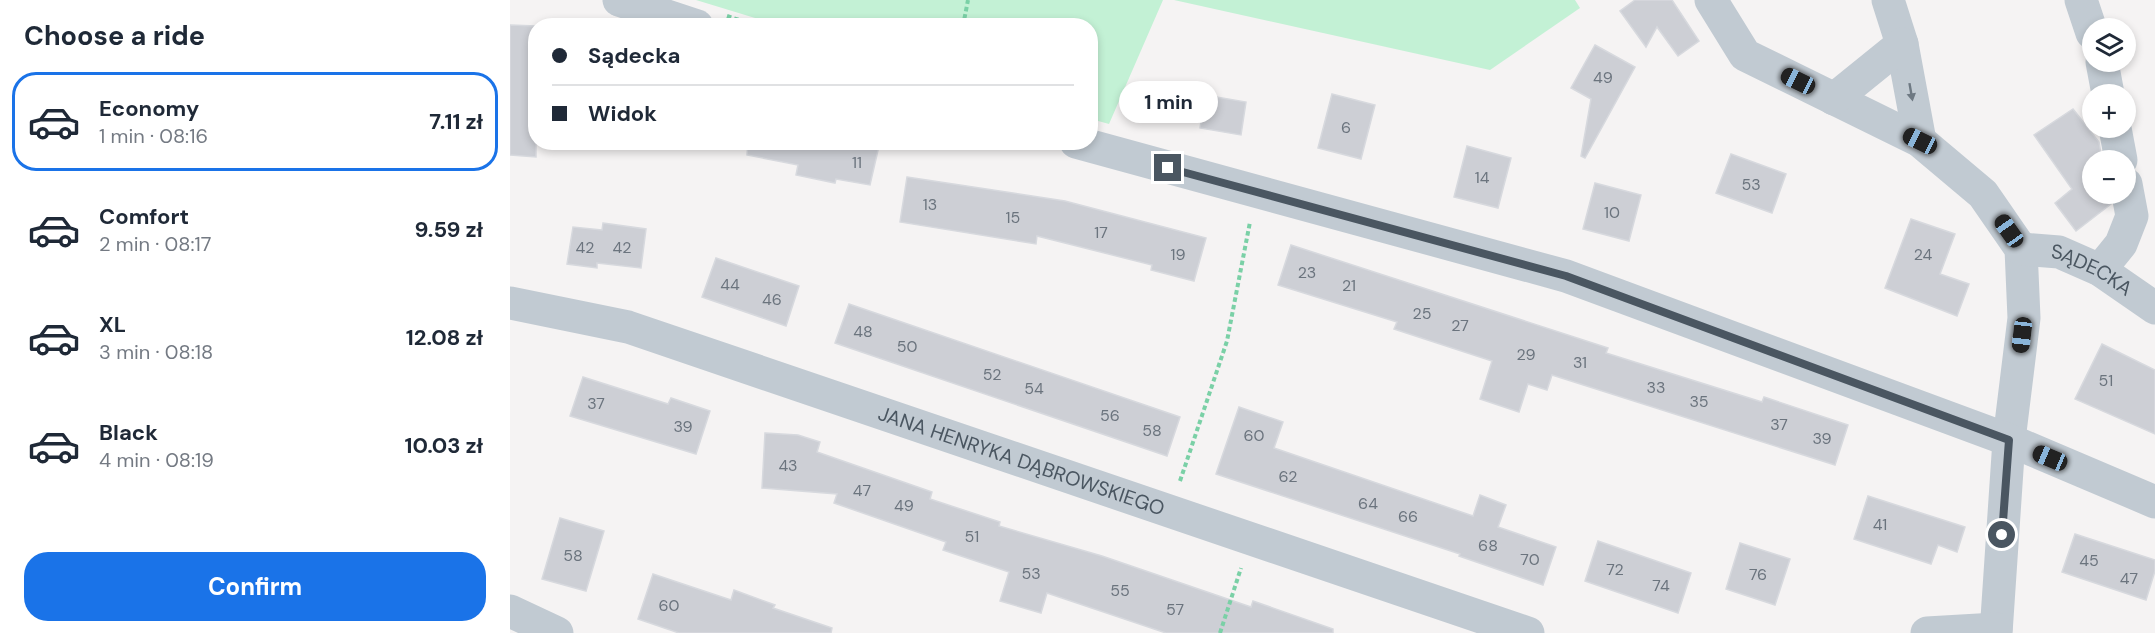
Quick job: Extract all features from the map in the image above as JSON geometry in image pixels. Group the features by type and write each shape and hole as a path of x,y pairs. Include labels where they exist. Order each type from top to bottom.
{"street":[{"path":"619,0 673,18"},
{"name":"SĄDECKA","path":"1711,0 1745,55 1920,141 1983,194 2021,249 2024,318 2009,440 1996,631"},
{"path":"1888,0 1902,44 1920,141"},
{"path":"2081,0 2087,18"},
{"path":"1834,99 1902,44"},
{"path":"1098,148 1566,276 2009,440 2155,502"},
{"path":"2100,270 2121,243 2132,216 2130,204"},
{"name":"SĄDECKA","path":"2021,249 2059,252 2100,270 2155,308"},
{"name":"JANA HENRYKA DĄBROWSKIEGO","path":"514,300 628,327 1251,541 1528,633"},
{"path":"510,610 557,633"},
{"path":"1928,633 1996,631"}],"path":[{"path":"965,18 968,0"},
{"path":"1170,512 1227,341 1256,192"},
{"path":"1220,633 1251,541"}],"green space":[{"path":"696,0 1163,0 1109,124 1098,121 1098,18 755,18"},
{"path":"1174,0 1575,0 1580,8 1490,70"}],"building":[{"path":"1635,0 1672,0 1699,41 1678,56 1657,27 1646,47 1620,11"},
{"path":"510,25 528,26 528,150 536,150 536,157 510,155"},
{"path":"1595,45 1635,67 1585,158 1581,156 1591,99 1571,88"},
{"path":"1332,94 1375,105 1361,159 1318,148"},
{"path":"1205,95 1246,102 1241,135 1200,128"},
{"path":"2073,109 2082,120 2082,138 2096,138 2099,142 2100,150 2082,150 2082,204 2111,204 2076,231 2055,203 2072,189 2034,135"},
{"path":"1467,146 1511,158 1498,208 1454,197"},
{"path":"747,150 878,150 870,185 836,179 835,183 796,175 798,165 747,155"},
{"path":"1731,154 1786,174 1772,213 1716,193"},
{"path":"907,177 1065,201 1206,238 1194,281 1151,270 1152,265 1037,236 1036,244 900,222"},
{"path":"1595,183 1641,195 1629,241 1583,229"},
{"path":"1911,219 1955,234 1940,274 1969,284 1957,316 1885,288"},
{"path":"603,223 646,229 641,268 597,263 597,268 567,264 573,227 602,230"},
{"path":"1291,245 1608,348 1606,353 1762,402 1764,397 1848,425 1835,465 1552,375 1547,390 1528,384 1519,412 1480,399 1492,361 1394,329 1397,322 1278,285"},
{"path":"716,258 799,286 786,326 702,297"},
{"path":"849,304 1180,417 1167,456 835,343"},
{"path":"2102,344 2155,370 2155,434 2075,399"},
{"path":"583,377 668,404 671,398 710,411 696,454 570,416"},
{"path":"1239,407 1283,422 1274,448 1473,516 1480,495 1506,505 1498,527 1556,547 1543,585 1459,556 1460,554 1216,474"},
{"path":"765,433 798,435 820,442 817,452 932,492 930,499 1000,522 999,526 1102,556 1251,607 1253,601 1333,629 1333,633 1166,633 1047,593 1041,613 1000,601 1009,572 943,550 946,542 834,503 837,494 762,488"},
{"path":"1868,496 1965,527 1957,552 1938,545 1931,564 1854,539"},
{"path":"560,518 604,531 586,591 542,579"},
{"path":"2075,534 2155,560 2155,571 2146,600 2062,572"},
{"path":"1598,541 1691,573 1678,613 1585,581"},
{"path":"1740,543 1790,559 1775,605 1726,589"},
{"path":"653,574 731,600 734,590 775,605 773,608 832,628 831,633 679,633 638,619"}],"route":[{"path":"1168,168 1566,276 2009,440 2002,535"}]}
